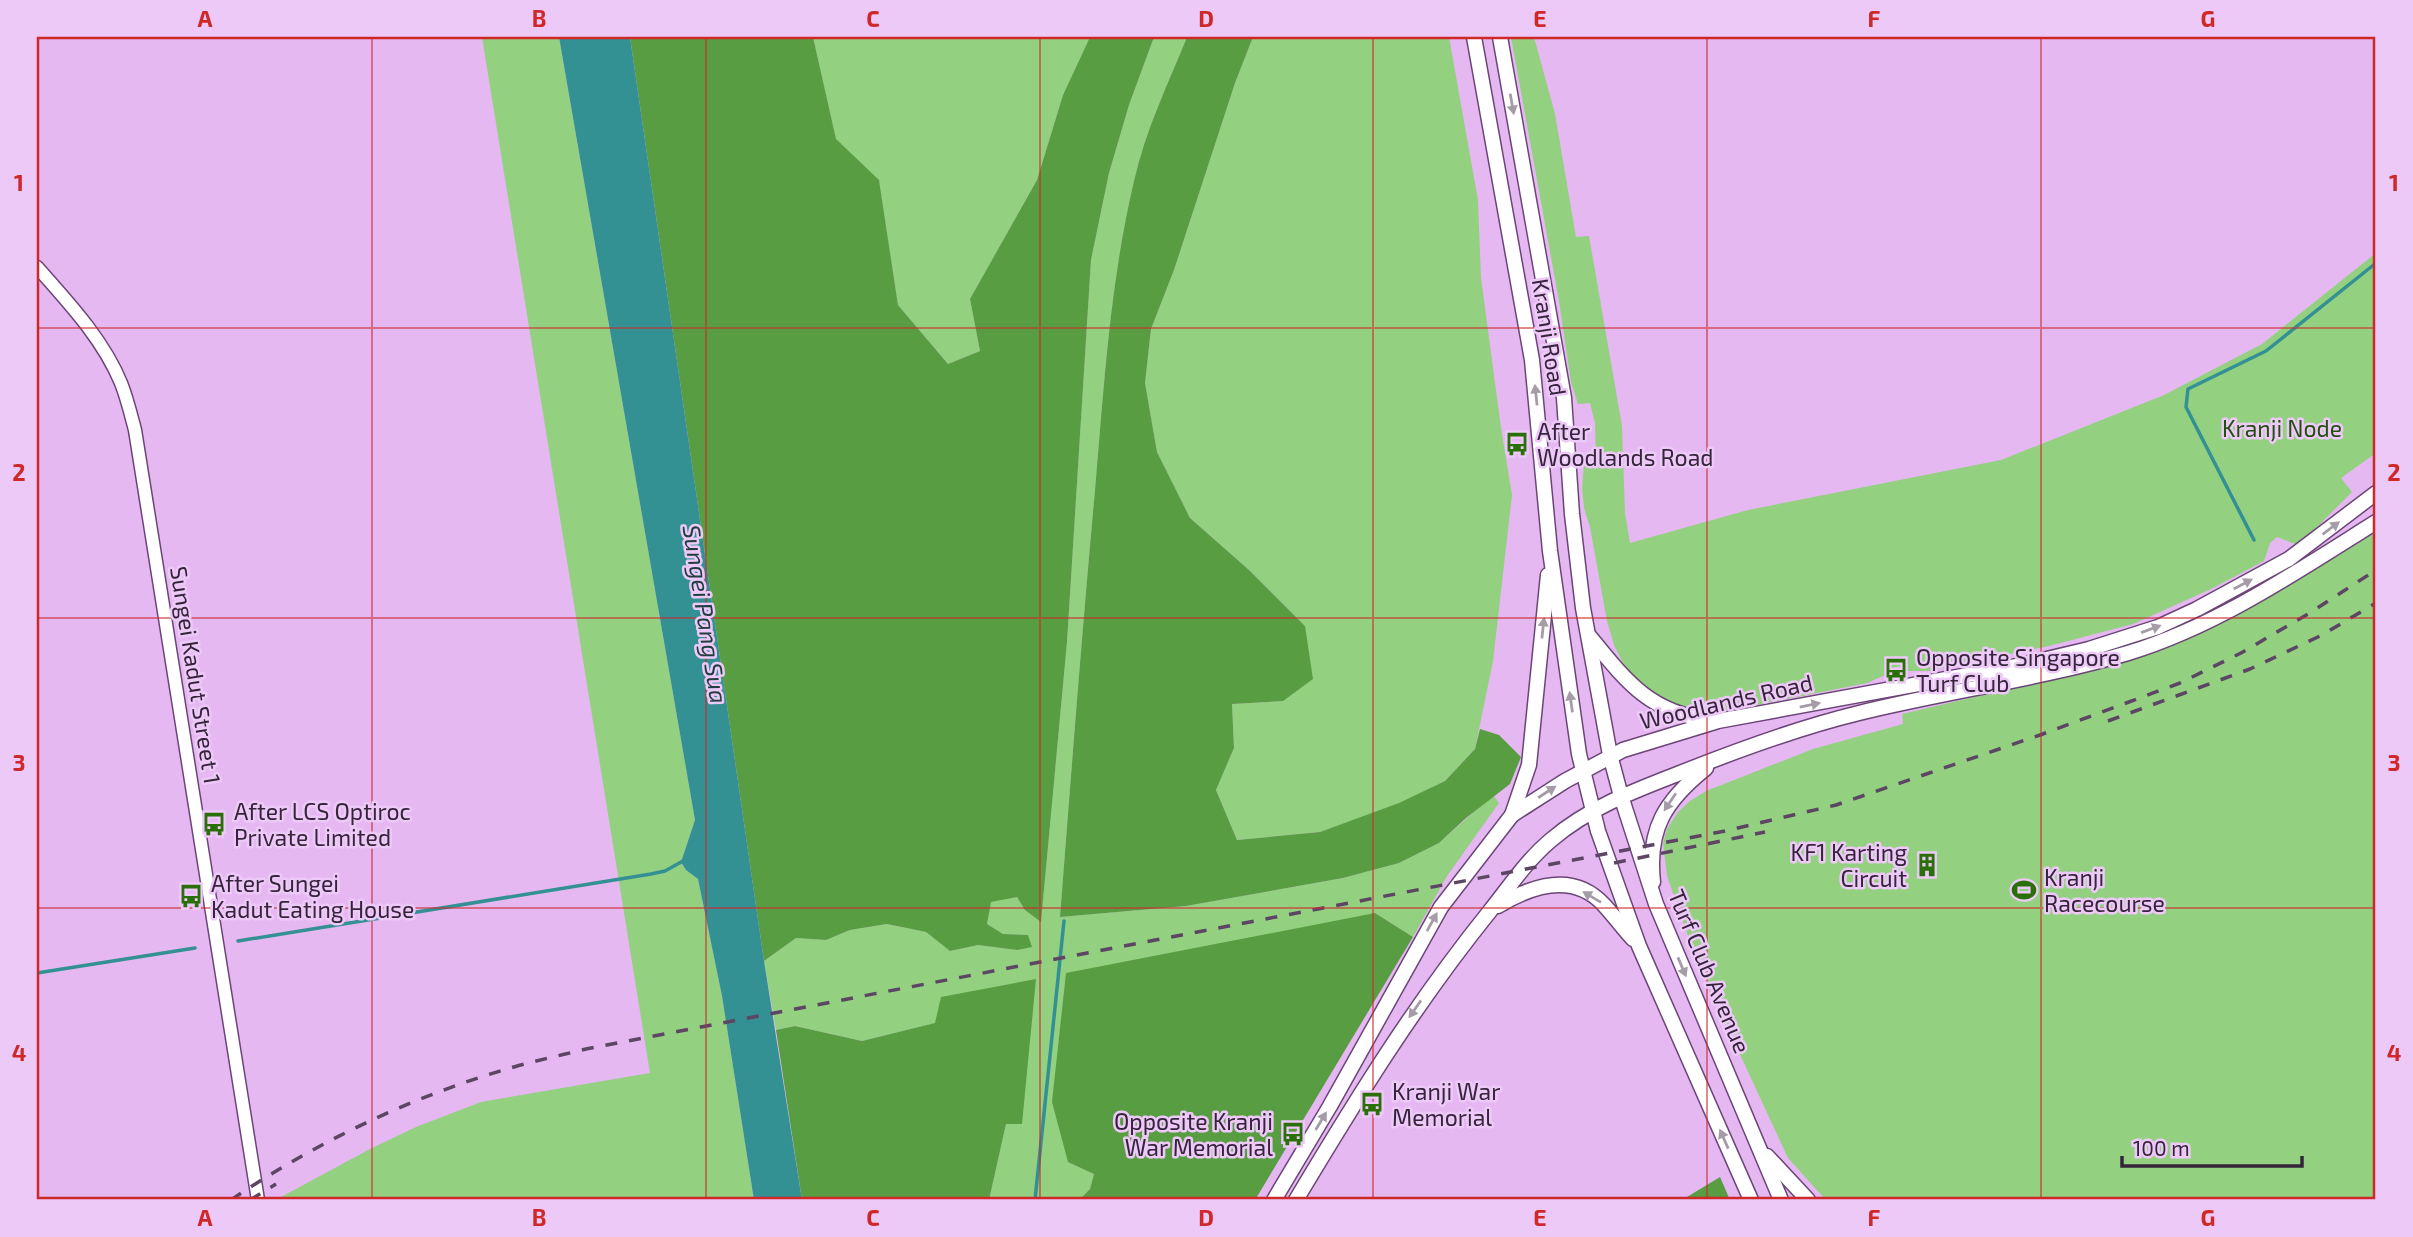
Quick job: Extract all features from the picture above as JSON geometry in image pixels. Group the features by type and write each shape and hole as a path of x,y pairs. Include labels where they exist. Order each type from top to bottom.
{"main road":[{"name":"Kranji Road","path":"1474,37 1532,360 1550,551 1583,769 1594,812"},
{"name":"Kranji Road","path":"1500,37 1564,398 1572,514 1589,636 1610,755"},
{"name":"Woodlands Road","path":"1274,1200 1330,1106 1441,906 1512,815 1583,769 1610,755 1718,722 2022,665 2089,649 2146,631 2197,609 2288,559 2376,493"},
{"name":"Woodlands Road","path":"1296,1200 1400,1031 1457,951 1527,863 1549,841 1576,821 1621,796 1720,757 1858,713 2051,673 2165,640 2261,592 2376,522"},
{"path":"1512,815 1529,765 1550,551"},
{"path":"1589,636 1631,685 1655,704 1688,718 1718,722"},
{"name":"Turf Club Avenue","path":"1610,755 1656,904 1781,1200"},
{"path":"1656,904 1652,843 1660,819 1674,795 1720,757"},
{"path":"1594,812 1639,946 1751,1200"},
{"path":"1491,910 1534,887 1563,884 1578,889 1603,904 1639,946"},
{"path":"1759,1148 1808,1200"}],"street":[{"name":"Sungei Kadut Street 1","path":"37,267 72,306 100,345 121,382 135,430 258,1200"}],"green space":[{"path":"482,37 559,37 695,820 681,862 686,870 698,879 722,996 754,1200 281,1200 281,1197 370,1149 416,1127 481,1102 650,1073"},
{"path":"630,37 813,37 836,139 879,180 898,305 948,364 980,351 970,299 1037,180 1063,95 1090,37 1154,37 1129,105 1109,173 1091,260 1067,642 1041,922 1025,910 1017,897 991,902 987,924 1003,934 1028,935 1032,947 1017,950 978,945 950,951 926,932 887,924 850,930 826,940 796,938 764,961"},
{"path":"813,37 1090,37 1063,95 1037,180 970,299 980,351 948,364 898,305 879,181 836,140"},
{"path":"1154,37 1187,37 1144,144 1126,219 1113,296 1060,917 1186,906 1343,878 1399,863 1439,843 1493,795 1499,803 1447,876 1413,937 1375,913 1094,1174 1090,1189 1079,1200 989,1200 1006,1124 1022,1123 936,1023 862,1041 795,1026 776,1030 764,961 796,938 826,940 850,930 887,924 926,932 950,951 978,945 1017,950 1028,935 1003,934 987,924 990,901 1017,897 1025,910 1041,921 1067,642 1091,260 1109,173 1129,105"},
{"path":"1187,37 1253,37 1235,83 1174,270 1151,329 1145,383 1157,452 1190,518 1249,570 1305,626 1313,679 1283,701 1232,704 1234,748 1216,790 1237,840 1320,832 1399,803 1445,781 1475,749 1480,729 1499,735 1521,757 1510,784 1439,843 1399,863 1343,878 1186,906 1060,917 1113,296 1126,219 1144,144"},
{"path":"1253,37 1449,37 1478,200 1481,278 1512,495 1493,661 1475,749 1445,781 1399,804 1320,832 1237,840 1216,790 1234,748 1232,704 1283,701 1305,626 1249,570 1190,518 1157,452 1145,383 1151,329 1174,270 1235,83"},
{"name":"Kranji Node","path":"1511,37 1534,37 1555,114 1576,237 1589,236 1622,426 1625,513 1630,543 1748,510 2001,460 2164,395 2262,344 2376,253 2376,453 2341,478 2352,492 2308,536 2295,544 2277,537 2270,543 2264,561 2211,589 2133,624 2049,646 1928,671 1902,671 1901,666 1884,670 1885,675 1867,683 1721,712 1680,707 1662,699 1639,683 1625,667 1614,645 1607,621 1582,488 1584,464 1596,464 1595,423 1590,403 1578,404 1571,382"},
{"name":"Kranji Racecourse","path":"2376,532 2376,1200 1826,1200 1788,1158 1693,950 1667,876 1663,843 1667,829 1678,812 1706,791 1813,749 1903,724 1902,714 2042,681 2256,602 2300,579"},
{"path":"1375,913 1413,937 1255,1200 1079,1200 1090,1189 1094,1174 1068,1162 1052,1102 1066,973"},
{"path":"1036,979 1022,1124 1006,1124 989,1200 802,1200 776,1030 795,1026 862,1041 935,1023 941,997"},
{"path":"1720,1177 1730,1200 1682,1200"}],"water":[{"name":"Sungei Pang Sua","path":"559,37 630,37 764,961 802,1200 754,1200 722,996 698,879 686,870 681,862 695,820"}],"waterway":[{"path":"2254,540 2186,407 2188,389 2266,351 2376,263"},
{"path":"238,941 651,874 665,871 683,861"},
{"path":"1035,1200 1064,921"},
{"path":"37,973 195,948"}],"railway":[{"path":"231,1200 297,1159 367,1122 440,1091 541,1060 586,1049 1725,831 1836,805 2040,735 2180,683 2241,653 2376,570"},
{"path":"2108,721 2250,669 2322,635 2376,603"},
{"path":"1614,863 1765,832"},
{"path":"250,1200 276,1184"}],"place":[{"name":"After Woodlands Road","path":"1517,444"},
{"name":"Opposite Singapore Turf Club","path":"1896,670"},
{"name":"After LCS Optiroc Private Limited","path":"214,824"},
{"name":"KF1 Karting Circuit","path":"1927,865"},
{"name":"Kranji Racecourse","path":"2024,890"},
{"name":"After Sungei Kadut Eating House","path":"191,896"},
{"name":"Kranji War Memorial","path":"1372,1104"},
{"name":"Opposite Kranji War Memorial","path":"1293,1134"}]}
